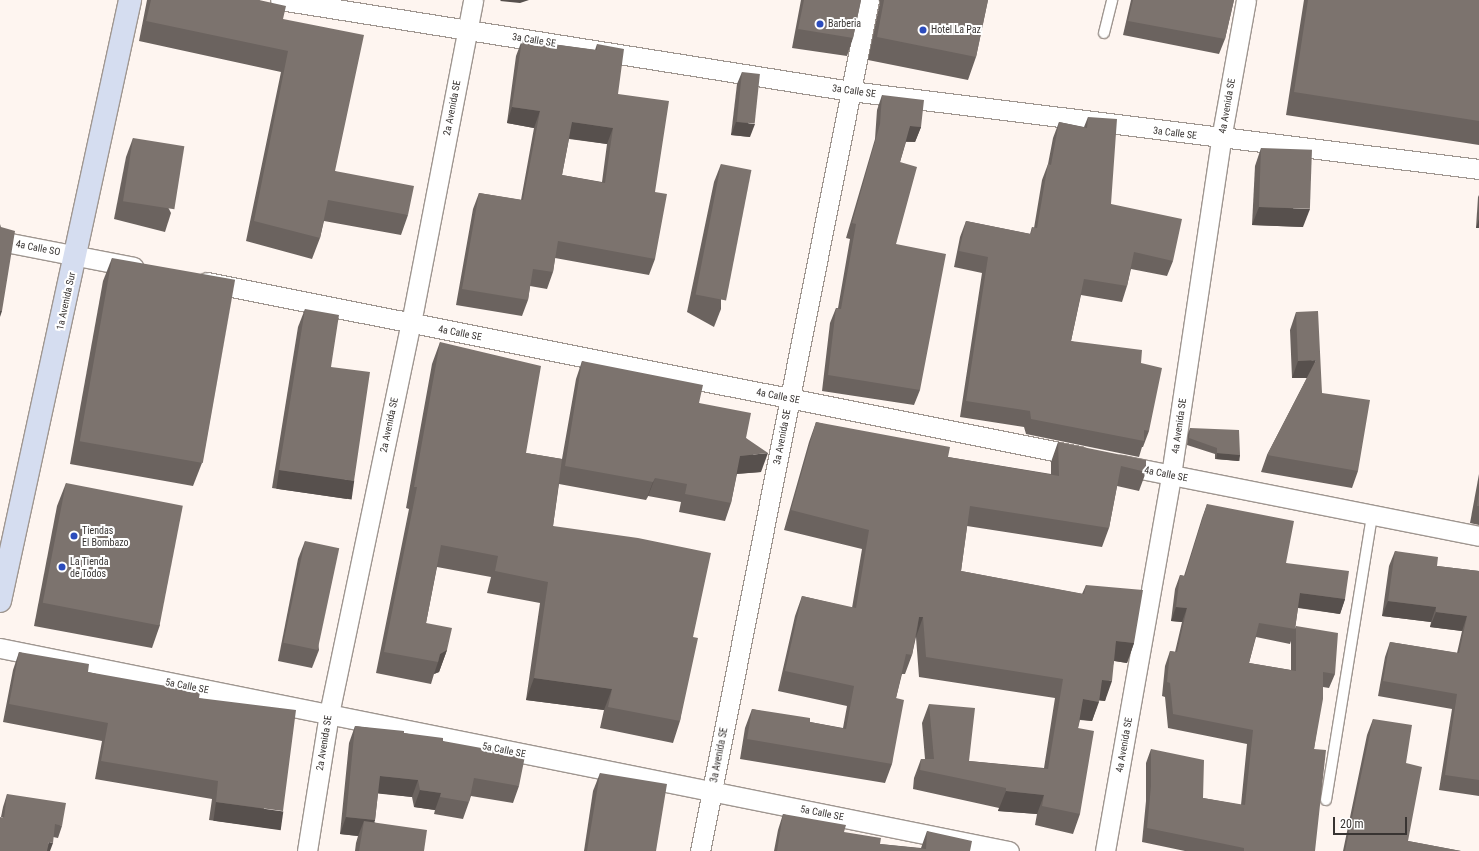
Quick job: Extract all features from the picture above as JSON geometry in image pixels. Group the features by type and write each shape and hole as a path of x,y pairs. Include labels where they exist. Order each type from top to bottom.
{"street":[{"name":"1a Avenida Sur","path":"0,601 76,256 130,0"},
{"name":"3a Calle SE","path":"280,0 851,91 1221,139 1479,169"},
{"name":"2a Avenida SE","path":"307,851 329,714 411,323 473,0"},
{"name":"3a Avenida SE","path":"700,851 869,0"},
{"name":"4a Avenida SE","path":"1105,851 1171,475 1221,139 1246,0"},
{"name":"4a Calle SO","path":"0,241 76,256"},
{"path":"76,256 154,271"},
{"name":"4a Calle SE","path":"193,279 1479,536"},
{"name":"5a Calle SE","path":"0,648 1009,851"}],"lane":[{"path":"1104,33 1112,0"},
{"path":"1326,800 1372,515"}],"building":[{"path":"151,0 259,0 286,6 283,19 364,35 335,171 414,186 408,215 328,200 320,238 254,221 288,51 146,21"},
{"path":"804,0 861,0 853,38 798,29"},
{"name":"Hotel La Paz","path":"884,0 988,0 976,57 877,37"},
{"path":"1133,0 1234,0 1225,39 1128,21"},
{"path":"1308,0 1479,0 1479,121 1294,92"},
{"path":"522,40 597,50 597,44 624,49 618,94 669,101 655,192 667,194 655,259 558,241 553,272 533,269 528,300 462,289 479,193 523,200 540,111 512,107","holes":["572,122 613,128 605,183 562,175"]},
{"path":"742,72 760,74 755,124 737,122"},
{"path":"882,95 924,100 921,127 910,126 900,162 917,167 896,244 946,254 920,390 828,375 836,308 841,309 856,224 852,223 880,124"},
{"path":"1088,117 1117,119 1111,204 1182,219 1173,261 1134,252 1127,286 1084,279 1071,341 1142,350 1141,363 1162,368 1149,431 1144,430 1144,441 1031,419 1030,411 966,401 988,257 959,251 966,221 1031,234 1032,227 1037,228 1048,164 1051,165 1059,122 1087,128"},
{"path":"133,138 184,146 174,209 123,201"},
{"path":"1261,148 1312,150 1310,209 1259,207"},
{"path":"721,164 751,170 726,300 696,295"},
{"path":"0,224 1,227 15,231 2,311 0,311"},
{"path":"112,258 235,280 203,463 80,441"},
{"path":"305,309 339,315 331,367 370,372 354,481 279,470"},
{"path":"1318,311 1322,393 1370,400 1358,471 1267,455 1316,360 1298,361 1296,312"},
{"path":"440,342 541,366 526,453 562,459 553,526 638,538 711,553 693,637 698,638 680,721 608,707 612,689 534,678 548,582 495,571 498,556 441,545 426,623 452,628 447,650 440,654 438,662 384,652 417,487 414,487"},
{"path":"582,361 703,385 699,403 751,413 746,438 768,453 740,456 731,503 685,494 687,484 655,478 653,482 565,466"},
{"path":"816,422 950,447 948,457 1059,476 1058,442 1146,460 1146,472 1121,466 1109,528 970,506 961,571 1084,594 1086,585 1143,590 1134,643 1116,641 1112,681 1102,680 1099,702 1083,699 1078,728 1094,731 1080,814 1042,806 1044,795 1006,791 1006,788 920,770 921,759 934,759 929,704 975,708 969,761 1048,769 1063,679 926,657 923,617 919,617 912,655 906,654 896,698 904,700 892,764 747,739 752,709 810,718 810,722 846,729 854,686 785,671 802,596 856,608 869,530 791,510"},
{"path":"1190,428 1239,430 1240,455 1217,453 1217,448 1189,438"},
{"path":"66,483 183,506 160,625 43,603"},
{"path":"1479,492 1479,506 1477,506"},
{"path":"1207,504 1294,521 1286,563 1349,571 1345,599 1300,593 1295,629 1259,623 1249,663 1296,671 1296,626 1338,633 1335,674 1323,672 1323,699 1314,749 1326,750 1315,851 1244,851 1244,848 1147,828 1151,786 1151,749 1204,760 1203,798 1245,805 1253,730 1173,714 1170,683 1167,682 1170,651 1177,652 1187,608 1176,607 1180,575 1185,576"},
{"path":"305,541 339,548 318,650 283,643"},
{"path":"1395,551 1438,557 1437,566 1479,571 1479,780 1445,775 1457,694 1383,681 1390,642 1459,653 1467,616 1436,612 1436,607 1388,601"},
{"path":"19,652 89,664 88,672 200,692 199,698 296,710 283,811 216,802 218,781 101,761 108,723 9,704"},
{"path":"1373,719 1412,725 1406,763 1422,767 1408,841 1461,851 1345,851"},
{"path":"355,726 404,731 404,733 443,738 443,741 525,756 519,786 474,778 469,802 440,797 441,793 420,790 418,780 380,776 375,820 346,817"},
{"path":"600,773 667,784 656,851 587,851"},
{"path":"7,794 66,803 62,826 55,824 53,843 49,842 47,851 0,851 0,817 4,818"},
{"path":"783,814 846,825 844,832 881,838 880,844 926,849 927,831 972,841 970,851 777,851"},
{"path":"364,821 427,830 424,851 359,851"}],"place":[{"name":"Barberia","path":"820,24"},
{"name":"Hotel La Paz","path":"923,30"},
{"name":"Tiendas El Bombazo","path":"74,536"},
{"name":"La Tienda de Todos","path":"62,567"}]}
